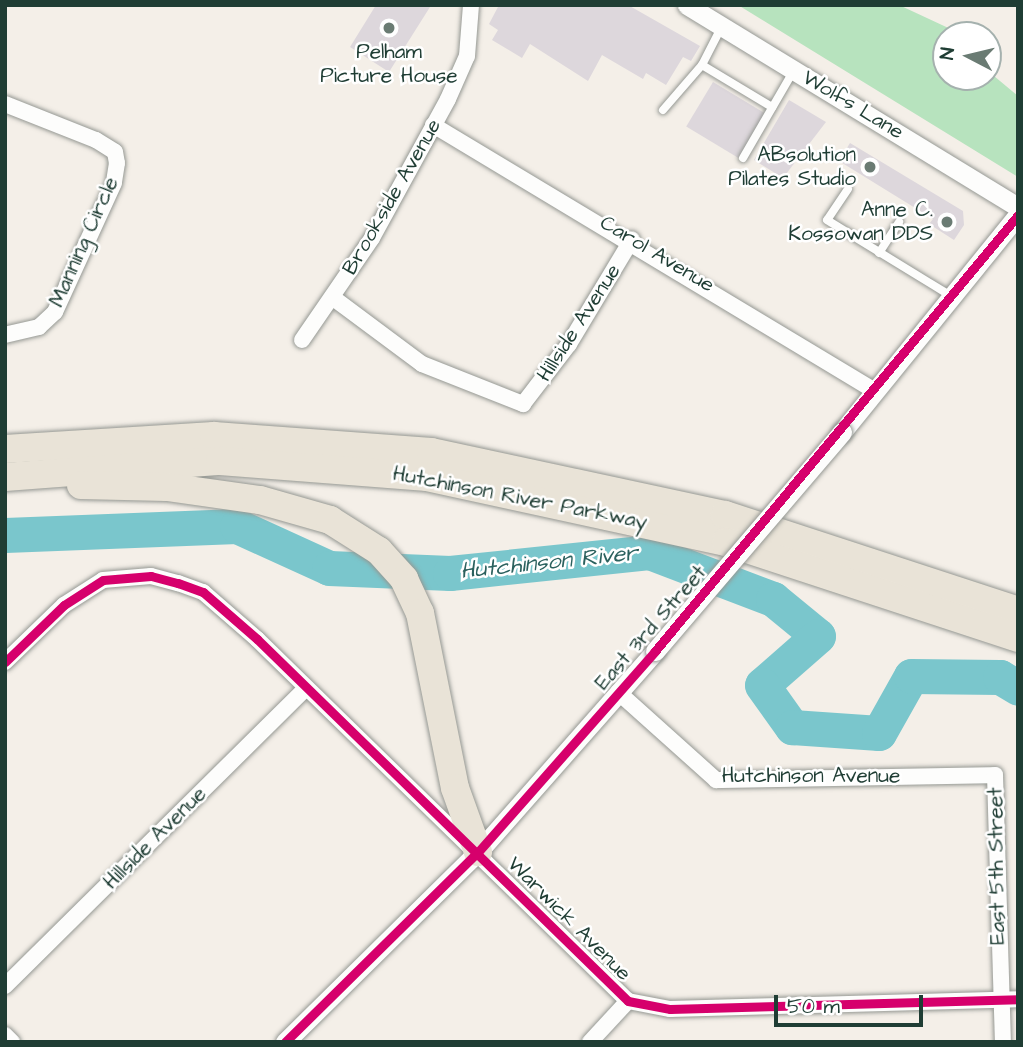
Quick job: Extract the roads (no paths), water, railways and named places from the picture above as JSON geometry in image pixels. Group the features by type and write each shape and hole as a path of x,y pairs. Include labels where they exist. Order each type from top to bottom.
{"highway":[{"name":"Hutchinson River Parkway","path":"5,449 214,436 457,456 725,516 1018,611"},
{"name":"Hutchinson River Parkway","path":"5,477 229,461 427,477 726,542 1018,638"},
{"path":"5,477 146,485 260,500 330,520 370,543 404,579 418,606 455,788 478,852"}],"street":[{"name":"Brookside Avenue","path":"302,340 332,297 433,125 467,56 471,5"},
{"name":"Wolfs Lane","path":"687,5 1018,207"},
{"name":"Manning Circle","path":"5,104 96,139 115,152 117,163 114,183 55,312 39,327 5,335"},
{"name":"Carol Avenue","path":"433,125 632,239 876,391"},
{"name":"East 3rd Street","path":"285,1042 478,852 655,652 842,432 1018,215"},
{"name":"Hillside Avenue","path":"332,297 422,364 523,404 569,344 632,239"},
{"name":"Warwick Avenue","path":"5,662 83,590 103,580 151,576 203,592 478,852 628,1001 670,1009 1018,999"},
{"name":"Hillside Avenue","path":"5,986 305,689"},
{"name":"Hutchinson Avenue","path":"618,692 716,780 995,775"},
{"name":"East 5th Street","path":"995,775 1003,1042"},
{"path":"590,1042 628,1001"},
{"path":"5,1035 12,1042"}],"lane":[{"path":"663,110 702,65 722,26"},
{"path":"702,65 772,107"},
{"path":"743,158 795,69"},
{"path":"848,189 827,220 951,296"},
{"path":"879,253 899,222"}],"waterway":[{"name":"Hutchinson River","path":"5,535 237,526 329,568 450,573 649,552 773,599 818,636 762,685 792,727 879,733 911,676 1000,677 1018,688"}],"place":[{"name":"Pelham Picture House","path":"389,28"},
{"name":"ABsolution Pilates Studio","path":"870,167"},
{"name":"Anne C. Kossowan DDS","path":"947,222"}]}
